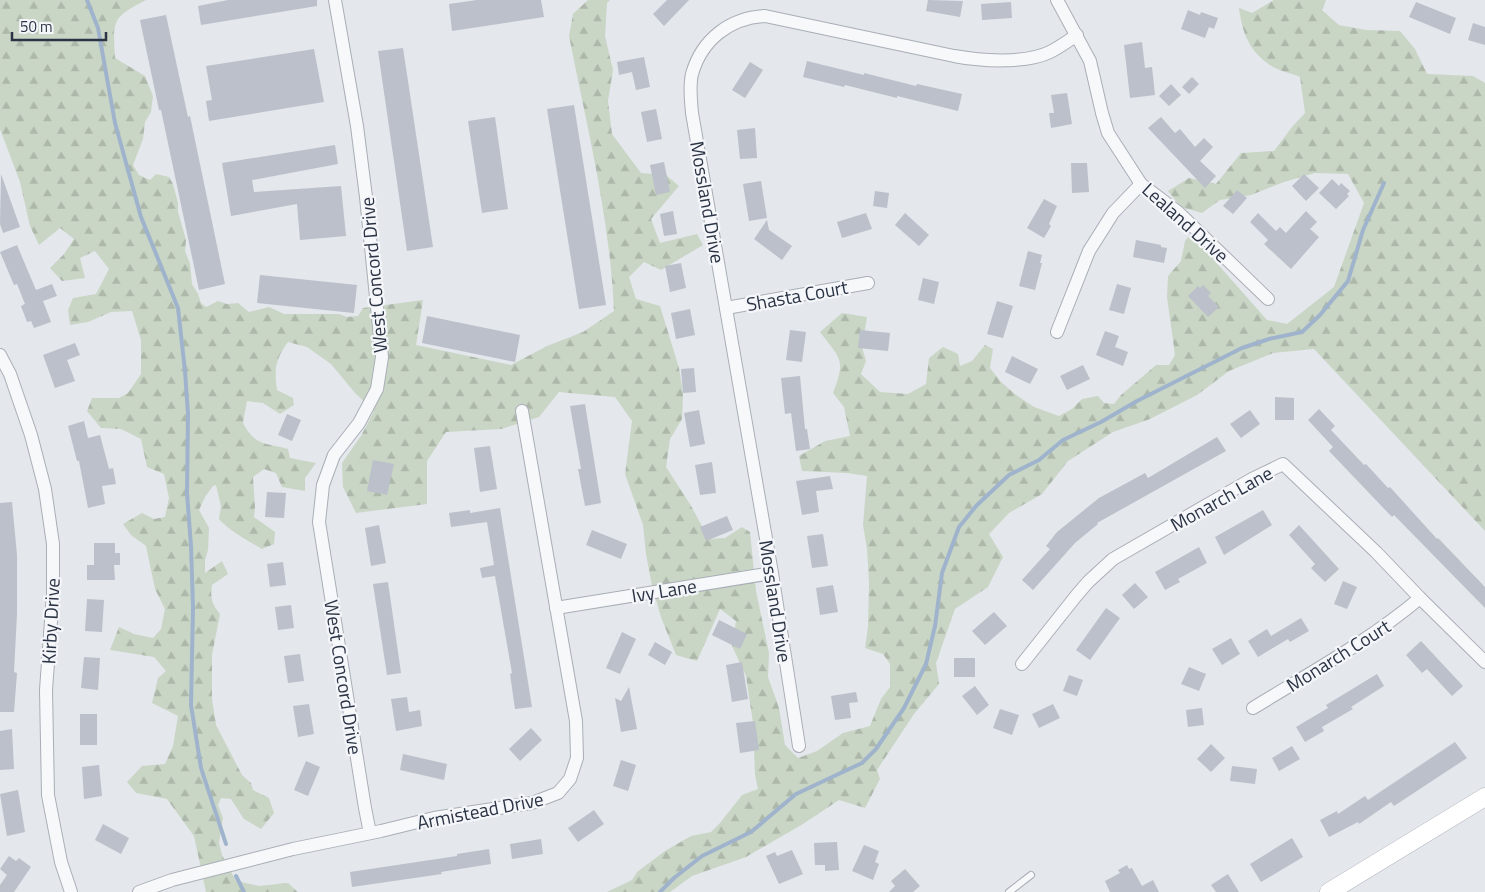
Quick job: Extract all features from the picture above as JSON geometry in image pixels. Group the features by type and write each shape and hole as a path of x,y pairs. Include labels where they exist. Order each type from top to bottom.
{"main road":[{"path":"1329,892 1485,797"}],"street":[{"name":"West Concord Drive","path":"335,0 360,152 382,357 377,389 360,423 334,455 331,462 323,486 319,522 370,833"},
{"name":"Lealand Drive","path":"1057,0 1090,61 1108,133 1141,184 1178,212 1268,298"},
{"name":"Mossland Drive","path":"799,746 772,573 692,113 690,92 692,75 700,54 713,37 729,25 749,17 766,16 985,61 1020,59 1049,52 1077,35"},
{"path":"1057,332 1089,251 1113,213 1141,184"},
{"name":"Shasta Court","path":"726,308 868,283"},
{"name":"Kirby Drive","path":"0,355 10,374 23,411 45,489 52,544 53,592 46,690 48,795 61,862 71,892"},
{"name":"Armistead Drive","path":"139,892 172,880 293,849 434,818 532,802 558,793 570,779 577,758 576,721 522,411"},
{"name":"Monarch Lane","path":"1022,664 1088,582 1113,560 1252,479 1283,464 1376,552 1485,662"},
{"name":"Ivy Lane","path":"556,608 772,573"},
{"name":"Monarch Court","path":"1253,708 1388,625 1420,598"}],"lane":[{"path":"1009,892 1031,875"}],"green space":[{"path":"0,0 146,0 126,11 120,17 114,36 115,58 145,76 153,96 151,112 145,122 143,139 133,165 139,175 150,180 156,174 169,177 173,184 186,240 185,251 190,264 192,284 201,303 206,307 218,301 227,304 238,303 249,312 269,307 284,314 339,314 347,317 358,316 363,308 423,300 416,345 511,365 547,346 583,332 614,311 612,276 603,207 569,36 573,14 588,0 610,0 607,3 605,36 613,70 608,101 612,134 641,173 666,175 679,186 651,219 660,243 697,234 703,245 661,270 644,262 629,277 636,299 660,306 679,368 683,394 682,419 670,439 666,467 690,504 709,539 725,538 742,527 750,532 756,591 769,653 768,677 779,708 785,745 798,758 817,751 843,733 870,726 881,699 890,687 890,664 883,654 865,648 868,626 869,582 863,525 867,476 802,471 799,456 825,441 850,436 844,407 833,393 839,373 839,360 820,332 842,313 867,317 862,347 866,361 861,374 880,392 908,394 926,384 929,358 943,347 958,354 960,366 972,361 985,345 993,349 990,368 1001,382 1034,407 1059,416 1072,409 1082,399 1098,396 1104,403 1114,404 1121,395 1156,365 1169,365 1175,355 1167,297 1168,276 1181,261 1185,241 1191,234 1267,320 1287,324 1334,287 1364,203 1348,174 1315,173 1284,182 1251,195 1220,200 1202,213 1181,207 1168,191 1189,178 1216,184 1241,153 1274,151 1305,113 1300,77 1273,67 1257,54 1245,33 1239,8 1252,13 1274,0 1326,0 1322,10 1339,25 1366,30 1400,31 1415,49 1427,74 1473,76 1485,83 1485,531 1314,349 1273,353 1229,371 1197,395 1150,419 1113,432 1068,461 1042,494 1009,513 989,534 1003,557 988,587 955,609 936,663 939,684 914,714 877,770 880,779 865,808 839,800 803,824 746,857 692,876 670,892 607,892 632,880 637,872 665,851 691,836 711,832 742,795 758,789 755,775 753,723 746,676 732,646 736,621 720,609 697,661 676,655 661,617 652,586 643,525 625,474 632,421 615,397 559,392 539,417 501,429 446,432 427,461 427,504 356,513 343,487 342,463 361,436 374,411 355,393 331,364 307,347 288,342 280,354 276,365 276,383 277,390 293,398 294,405 280,414 263,403 247,401 243,423 257,440 288,449 290,458 316,463 305,478 305,491 282,487 276,473 264,469 253,477 254,517 275,532 274,544 262,549 233,531 219,519 221,506 216,485 213,486 205,497 199,510 209,528 205,573 222,561 228,574 212,585 211,590 212,601 220,614 212,655 212,699 216,725 242,775 251,783 253,790 269,798 274,813 261,829 244,819 231,799 221,798 218,805 223,818 219,843 222,855 236,881 259,886 288,883 298,892 206,892 194,836 167,799 136,793 127,782 142,766 165,764 173,746 178,716 152,703 158,678 166,671 154,657 110,650 119,627 134,634 153,638 161,629 165,609 155,589 146,546 131,535 123,524 142,513 154,519 165,517 169,498 164,474 147,467 141,439 121,429 101,428 87,411 92,398 119,398 128,393 141,374 141,340 132,311 111,312 88,322 70,325 68,310 73,298 96,294 109,269 95,251 80,258 85,278 62,281 50,268 64,254 74,239 60,228 39,245 30,226 20,182 0,129"}],"building":[{"path":"228,0 317,0 317,6 201,25 198,6"},
{"path":"477,0 541,0 544,17 452,31 449,4"},
{"path":"667,0 689,0 664,26 653,14"},
{"path":"928,0 963,1 960,17 926,11"},
{"path":"1011,2 1012,18 982,20 981,4"},
{"path":"1416,2 1456,18 1450,34 1409,17"},
{"path":"1188,10 1200,15 1201,12 1218,18 1214,29 1209,27 1205,38 1181,29"},
{"path":"166,15 188,117 190,116 225,284 199,290 140,20"},
{"path":"1473,23 1485,27 1485,45 1468,40"},
{"path":"1142,42 1145,68 1152,67 1155,95 1130,98 1124,45"},
{"path":"403,48 433,247 407,251 378,51"},
{"path":"314,49 324,102 209,121 206,101 212,100 206,66"},
{"path":"644,57 650,87 636,90 632,72 619,75 617,62"},
{"path":"807,61 864,75 864,73 916,86 917,84 962,94 958,111 897,96 897,98 803,77"},
{"path":"750,62 763,70 745,98 732,90"},
{"path":"1192,77 1199,84 1189,94 1182,87"},
{"path":"1171,84 1181,95 1169,106 1159,96"},
{"path":"1067,93 1072,124 1051,128 1049,113 1054,113 1051,95"},
{"path":"574,105 606,305 579,309 547,109"},
{"path":"656,109 662,139 647,142 641,112"},
{"path":"495,117 508,209 482,213 468,121"},
{"path":"1161,117 1175,133 1180,129 1195,147 1204,138 1213,147 1200,161 1216,176 1205,188 1148,128"},
{"path":"755,128 757,158 740,159 737,130"},
{"path":"335,145 338,164 252,180 254,192 341,186 346,236 300,240 297,204 231,216 222,163"},
{"path":"664,162 670,192 656,195 650,165"},
{"path":"1071,163 1087,163 1089,192 1072,193"},
{"path":"1,174 20,227 3,233 0,224"},
{"path":"1304,174 1319,188 1306,201 1292,186"},
{"path":"1332,179 1339,186 1341,183 1350,191 1347,194 1349,196 1336,209 1319,193"},
{"path":"761,181 767,218 749,221 743,184"},
{"path":"1237,190 1247,198 1233,214 1223,206"},
{"path":"875,191 889,193 887,208 873,206"},
{"path":"1044,199 1057,206 1049,224 1051,226 1044,238 1027,228"},
{"path":"673,211 677,234 664,236 660,214"},
{"path":"1306,211 1317,222 1310,229 1319,237 1291,269 1264,244 1268,240 1250,222 1258,213 1276,231 1280,227 1286,233"},
{"path":"866,213 872,229 842,238 837,222"},
{"path":"905,213 929,235 919,246 895,225"},
{"path":"767,220 769,230 792,246 782,260 754,239"},
{"path":"1136,240 1167,248 1164,263 1133,257"},
{"path":"17,245 36,290 52,284 57,296 43,301 51,322 34,328 31,321 27,322 21,306 25,304 17,284 14,285 0,252"},
{"path":"1028,251 1042,255 1040,263 1042,263 1035,290 1019,286"},
{"path":"681,263 686,288 670,292 665,266"},
{"path":"260,275 357,285 354,313 257,303"},
{"path":"923,278 939,282 934,304 918,300"},
{"path":"1117,284 1131,288 1124,314 1109,310"},
{"path":"1203,285 1211,293 1208,296 1219,307 1208,317 1188,296 1198,286 1200,288"},
{"path":"997,301 1013,306 1003,338 987,334"},
{"path":"690,309 695,335 676,339 671,313"},
{"path":"427,316 520,335 515,362 422,343"},
{"path":"790,330 806,332 802,362 786,360"},
{"path":"860,330 890,333 888,351 858,348"},
{"path":"1105,331 1119,336 1115,347 1128,352 1123,366 1096,355"},
{"path":"75,343 80,355 67,360 75,381 55,388 43,355"},
{"path":"1012,356 1038,369 1030,384 1005,372"},
{"path":"1083,365 1090,379 1067,390 1060,376"},
{"path":"694,368 696,392 683,393 681,369"},
{"path":"800,376 805,429 807,429 810,449 796,451 791,413 785,414 781,378"},
{"path":"1275,397 1294,398 1294,420 1275,420"},
{"path":"585,404 601,503 585,506 578,469 581,469 570,406"},
{"path":"1319,409 1335,426 1331,430 1364,465 1366,464 1388,488 1390,487 1437,539 1485,587 1485,608 1394,515 1392,517 1329,451 1333,447 1308,420"},
{"path":"699,410 705,444 690,447 684,413"},
{"path":"1250,410 1260,424 1241,438 1230,424"},
{"path":"287,414 301,420 292,441 278,435"},
{"path":"84,421 88,438 100,435 109,469 113,468 116,484 102,486 105,504 88,508 79,461 77,461 68,426"},
{"path":"1217,437 1226,451 1097,523 1075,543 1033,590 1022,580 1050,549 1046,546 1057,532 1099,498 1145,473 1148,478"},
{"path":"490,446 497,489 480,492 474,448"},
{"path":"373,460 394,464 387,495 367,491"},
{"path":"712,462 716,493 700,495 695,465"},
{"path":"830,476 833,489 816,491 819,512 802,515 796,481"},
{"path":"267,492 286,493 284,518 265,517"},
{"path":"12,502 17,555 17,614 14,672 17,673 14,712 0,712 0,503"},
{"path":"500,508 532,707 515,709 510,674 512,673 495,576 482,578 480,568 494,565 487,522 451,527 449,513 470,510 470,513"},
{"path":"1263,510 1272,525 1224,555 1215,537"},
{"path":"727,516 733,530 706,541 700,527"},
{"path":"379,525 386,563 371,566 365,528"},
{"path":"1299,525 1339,569 1325,582 1311,568 1315,564 1289,535"},
{"path":"592,530 627,544 621,559 586,545"},
{"path":"823,534 828,566 812,568 807,536"},
{"path":"94,543 115,543 115,553 120,553 120,565 114,565 115,580 87,580 87,565 94,565"},
{"path":"1199,547 1207,563 1178,579 1180,582 1165,590 1155,572"},
{"path":"283,562 286,585 270,587 267,564"},
{"path":"1343,581 1357,587 1347,609 1334,604"},
{"path":"388,582 401,673 387,675 373,584"},
{"path":"1135,583 1148,597 1134,609 1122,595"},
{"path":"833,585 838,612 820,615 816,588"},
{"path":"87,599 104,600 102,632 85,631"},
{"path":"291,605 294,628 278,630 275,607"},
{"path":"1106,608 1120,618 1090,660 1076,650"},
{"path":"994,612 1007,626 985,645 972,631"},
{"path":"1301,618 1309,631 1290,642 1288,639 1258,657 1248,641 1267,629 1271,636"},
{"path":"719,620 747,634 740,649 712,635"},
{"path":"622,632 636,639 620,674 606,668"},
{"path":"1231,638 1240,654 1222,665 1212,649"},
{"path":"1421,641 1463,686 1452,696 1427,669 1422,673 1406,655"},
{"path":"655,642 672,652 665,665 648,655"},
{"path":"300,654 304,681 288,683 284,656"},
{"path":"84,657 100,658 98,690 81,688"},
{"path":"954,658 975,658 975,677 954,677"},
{"path":"742,662 748,699 732,702 726,665"},
{"path":"1189,667 1206,674 1199,691 1181,684"},
{"path":"1377,674 1384,686 1351,707 1353,709 1322,727 1324,731 1305,742 1296,727 1328,708 1326,705"},
{"path":"1069,675 1083,680 1077,696 1063,691"},
{"path":"975,686 989,705 977,715 962,696"},
{"path":"629,687 637,729 621,732 615,698 621,701"},
{"path":"856,692 858,702 849,703 851,718 835,720 831,696"},
{"path":"407,697 409,712 420,710 422,726 396,731 391,699"},
{"path":"309,704 314,734 298,737 293,706"},
{"path":"1053,704 1060,718 1039,728 1032,714"},
{"path":"1202,708 1204,725 1188,727 1186,710"},
{"path":"1000,709 1019,715 1012,735 993,728"},
{"path":"80,714 97,714 97,745 80,745"},
{"path":"755,721 759,750 740,753 736,723"},
{"path":"531,728 542,740 520,761 509,749"},
{"path":"12,729 14,769 0,770 0,731"},
{"path":"1455,742 1467,758 1394,806 1391,802 1359,824 1358,822 1329,837 1320,820 1337,811 1338,814 1365,796 1368,800"},
{"path":"1211,744 1225,758 1211,772 1197,759"},
{"path":"1292,746 1300,759 1279,771 1272,758"},
{"path":"403,754 447,764 444,780 400,770"},
{"path":"621,760 636,765 628,791 613,786"},
{"path":"306,761 320,767 308,796 294,790"},
{"path":"99,765 102,796 84,799 82,767"},
{"path":"1232,766 1257,769 1255,784 1230,781"},
{"path":"18,790 25,832 7,836 0,794"},
{"path":"594,810 604,824 578,842 568,828"},
{"path":"103,824 129,838 121,854 95,840"},
{"path":"1292,838 1303,857 1261,882 1250,864"},
{"path":"541,839 543,854 512,859 510,844"},
{"path":"837,842 839,870 825,871 825,865 815,865 814,843"},
{"path":"864,845 879,851 875,862 879,864 873,880 852,871"},
{"path":"489,849 491,864 441,872 442,874 352,887 350,872 457,856 457,854"},
{"path":"792,850 803,874 779,884 766,856 775,852 777,856"},
{"path":"9,856 16,861 19,858 31,867 14,892 0,892 0,885 7,875 0,869"},
{"path":"1127,865 1129,869 1132,868 1142,886 1153,880 1159,892 1110,892 1105,881 1120,873 1118,870"},
{"path":"905,869 920,886 913,892 889,892 895,886 891,881"},
{"path":"1228,874 1239,892 1216,892 1211,885"}],"waterway":[{"path":"87,0 98,28 115,123 141,217 178,308 188,414 187,493 193,607 191,705 201,768 226,844"},
{"path":"660,892 674,878 702,856 751,832 796,794 862,763 876,749 904,708 926,664 935,626 942,573 959,527 977,505 1009,475 1039,460 1063,440 1242,348 1269,339 1302,332 1320,315 1348,281 1363,230 1384,183"},
{"path":"236,876 244,892"}]}
